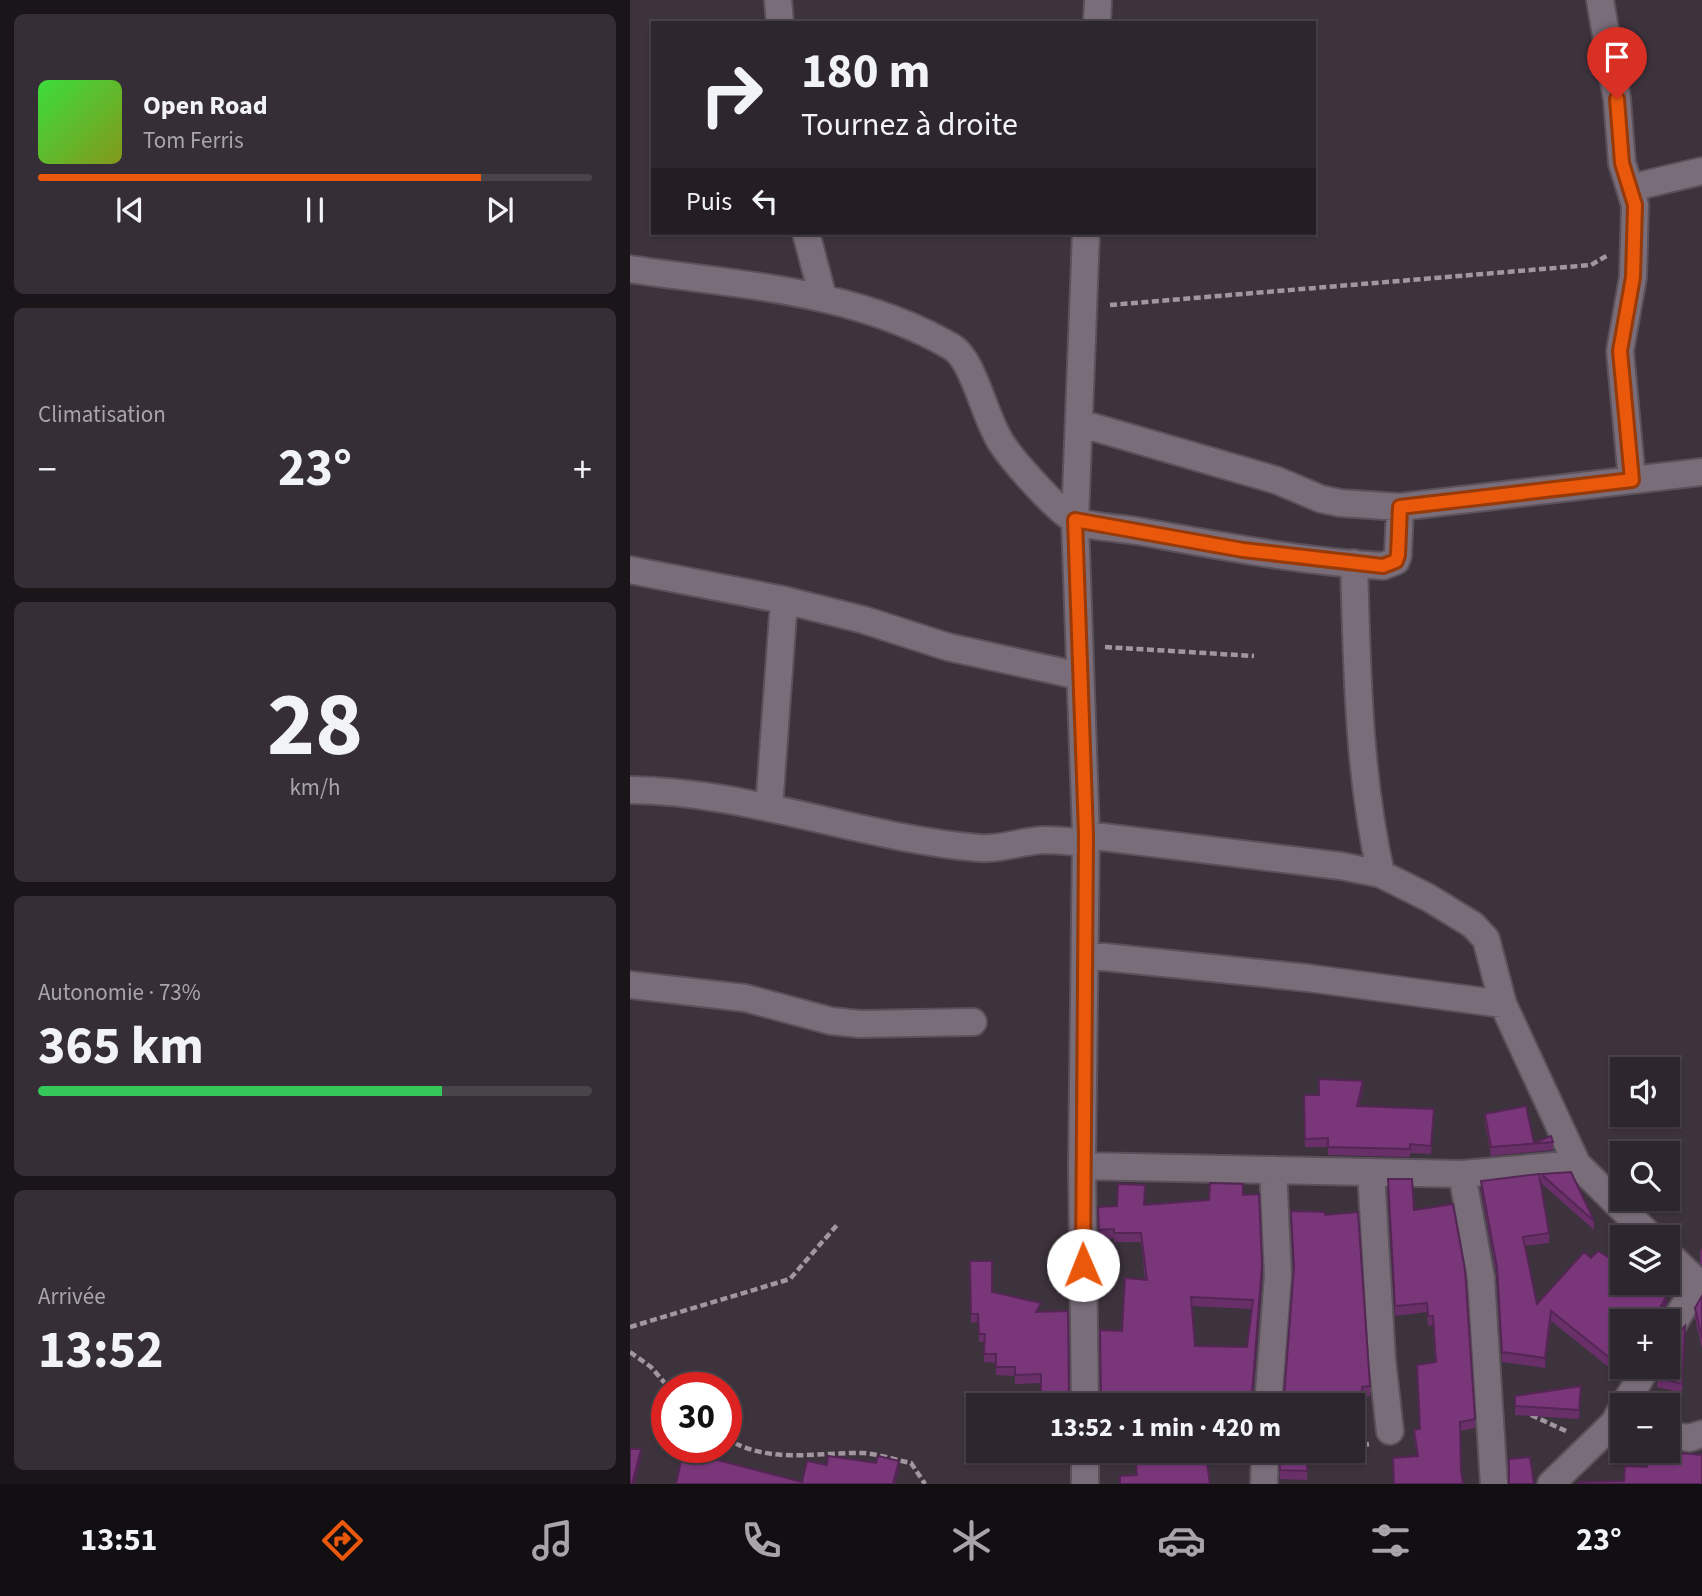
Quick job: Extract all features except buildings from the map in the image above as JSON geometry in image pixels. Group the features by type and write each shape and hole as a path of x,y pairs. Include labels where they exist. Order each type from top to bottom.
{"street":[{"path":"778,0 780,21"},
{"path":"1097,21 1098,0"},
{"path":"1600,0 1617,99 1622,163 1630,188 1636,239 1633,277 1620,351 1632,480"},
{"path":"1630,188 1702,171"},
{"path":"807,235 823,297"},
{"path":"1084,1393 1082,1167 1086,839 1075,520 1086,235"},
{"path":"630,270 823,297 901,324 953,348 964,358 983,409 1002,444 1039,487 1075,520 1243,550 1383,566 1396,561 1400,507"},
{"path":"1079,423 1276,480 1321,499 1400,507 1702,472"},
{"path":"1354,563 1357,674 1367,799 1381,874"},
{"path":"630,570 784,600 864,620 948,646 1080,676"},
{"path":"769,808 784,600"},
{"path":"630,790 662,790 769,808 878,832 982,848 1042,840 1086,839 1341,866 1381,874 1473,925 1486,939 1503,1004 1577,1164 1639,1225"},
{"path":"1085,955 1308,978 1503,1004"},
{"path":"630,985 745,998 831,1021 860,1024 972,1022"},
{"path":"1082,1167 1462,1174 1577,1164"},
{"path":"1269,1393 1278,1275 1273,1170"},
{"path":"1371,1172 1382,1360 1390,1431"},
{"path":"1462,1174 1481,1278 1494,1484"},
{"path":"1680,1266 1700,1285 1680,1315"},
{"path":"1551,1484 1610,1425"},
{"path":"1680,1437 1689,1438 1702,1434"},
{"path":"1085,1463 1085,1484"},
{"path":"1264,1484 1265,1463"}],"path":[{"path":"1082,308 1591,265 1636,239"},
{"path":"1081,644 1128,650 1254,656"},
{"path":"630,1327 790,1279 836,1225"},
{"path":"630,1352 655,1372"},
{"path":"1531,1415 1593,1443"},
{"path":"1365,1444 1379,1441 1390,1431"},
{"path":"742,1447 786,1456 866,1453 911,1463 925,1484"}],"route":[{"path":"1083,1265 1086,835 1075,520 1243,550 1383,566 1391,565 1398,555 1400,507 1573,489 1632,480 1620,351 1633,277 1635,205 1622,163 1617,99"}]}
